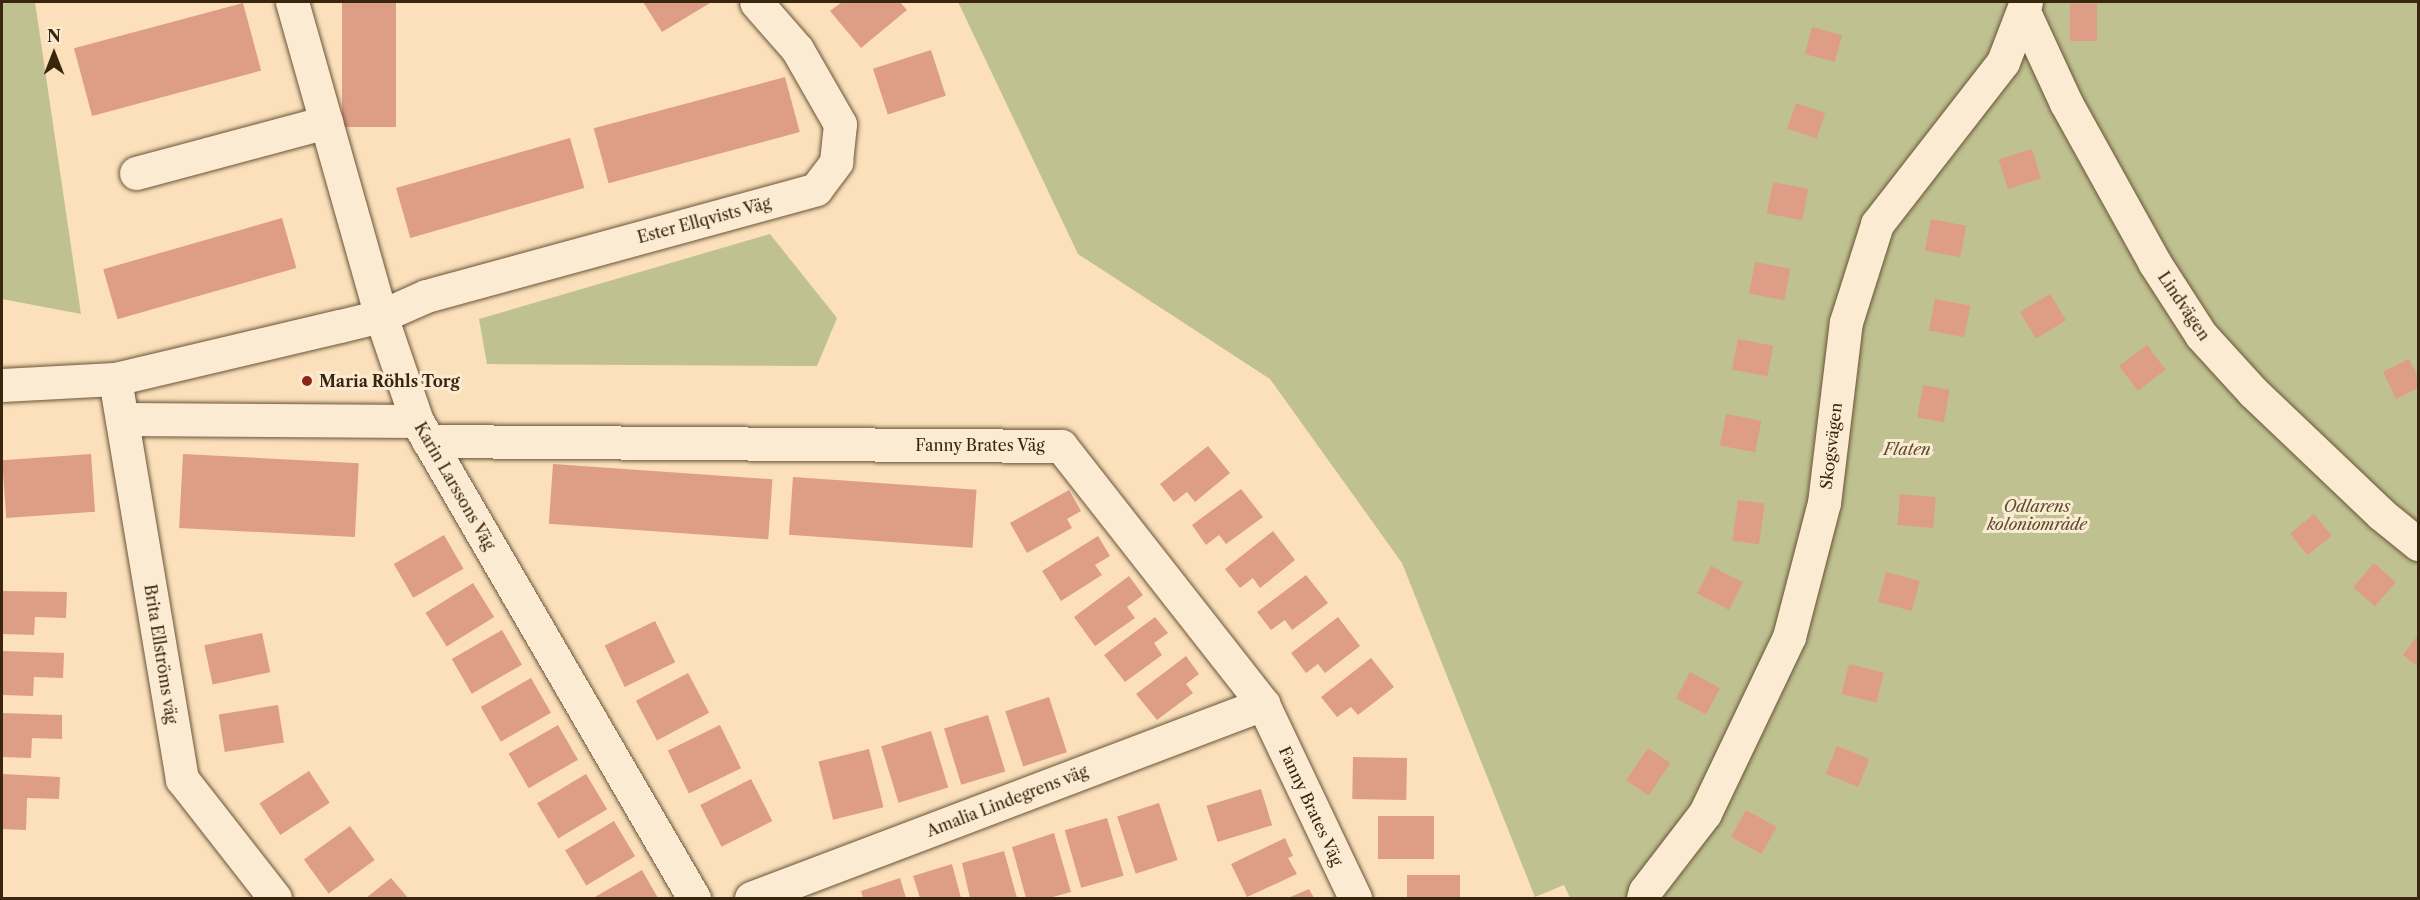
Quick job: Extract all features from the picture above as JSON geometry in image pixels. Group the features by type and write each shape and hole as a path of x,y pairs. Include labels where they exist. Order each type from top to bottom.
{"street":[{"name":"Karin Larssons Väg","path":"292,2 381,316 422,431 694,898"},
{"name":"Ester Ellqvists Väg","path":"381,316 426,296 816,189 836,162 840,124 797,49 756,2"},
{"name":"Lindvägen","path":"2025,7 2066,103 2154,262 2201,334 2262,400 2381,514 2418,544"},
{"name":"Skogsvägen","path":"1643,898 1645,891 1705,813 1789,637 1824,503 1846,322 1877,224 2003,62 2025,7"},
{"path":"136,173 326,122"},
{"path":"2,385 115,379 381,316"},
{"name":"Brita Ellströms väg","path":"115,379 182,779 275,898"},
{"path":"122,419 422,431"},
{"name":"Fanny Brates Väg","path":"422,431 1061,446 1263,704 1354,898"},
{"name":"Amalia Lindegrens väg","path":"751,898 1263,704"}],"green space":[{"path":"2,2 35,2 81,314 2,299"},
{"name":"Flaten","path":"958,2 2418,2 2418,898 1570,898 1564,885 1535,897 1402,563 1270,379 1078,254"},
{"path":"770,234 837,318 817,366 487,364 479,319"}],"building":[{"path":"342,2 396,2 396,127 342,127"},
{"path":"643,2 709,2 710,3 662,32"},
{"path":"842,2 900,2 907,10 861,48 830,11"},
{"path":"243,3 261,71 92,116 74,48"},
{"path":"2070,4 2097,4 2097,41 2070,41"},
{"path":"1812,27 1842,35 1835,62 1805,54"},
{"path":"931,50 946,96 888,115 873,69"},
{"path":"785,77 800,132 608,183 594,128"},
{"path":"1796,103 1825,113 1817,139 1787,129"},
{"path":"570,138 584,188 410,238 396,188"},
{"path":"2032,149 2041,179 2008,189 1999,159"},
{"path":"1773,182 1808,189 1802,220 1767,213"},
{"path":"282,218 296,268 118,319 103,269"},
{"path":"1931,219 1966,226 1960,257 1925,250"},
{"path":"1755,262 1790,269 1784,300 1749,293"},
{"path":"2050,294 2066,321 2036,339 2020,312"},
{"path":"1935,299 1970,306 1964,337 1929,330"},
{"path":"1738,339 1773,346 1767,376 1732,369"},
{"path":"2147,345 2166,370 2138,391 2119,366"},
{"path":"2409,359 2418,377 2418,388 2396,399 2383,372"},
{"path":"1923,385 1950,390 1944,422 1917,417"},
{"path":"1726,414 1761,421 1755,452 1720,445"},
{"path":"1208,446 1230,473 1195,502 1187,492 1174,502 1160,484"},
{"path":"91,454 95,512 6,518 2,460"},
{"path":"183,454 359,463 355,537 179,528"},
{"path":"553,464 772,479 768,539 549,524"},
{"path":"793,477 977,490 973,548 789,535"},
{"path":"1241,489 1263,517 1226,544 1219,535 1206,545 1192,525"},
{"path":"1069,490 1081,511 1067,519 1072,528 1027,553 1010,523"},
{"path":"1900,494 1936,497 1933,528 1897,525"},
{"path":"1738,500 1765,504 1759,544 1732,541"},
{"path":"2314,514 2332,536 2308,555 2290,534"},
{"path":"1273,531 1295,560 1260,588 1253,578 1240,588 1225,569"},
{"path":"444,535 464,569 413,598 394,564"},
{"path":"1098,536 1110,556 1095,565 1102,575 1061,601 1042,571"},
{"path":"2374,563 2396,582 2375,606 2353,587"},
{"path":"1711,566 1743,582 1729,610 1697,594"},
{"path":"1886,572 1920,581 1912,611 1878,602"},
{"path":"1306,575 1328,603 1292,630 1285,620 1271,630 1257,612"},
{"path":"1129,576 1143,595 1127,607 1135,618 1095,646 1074,617"},
{"path":"473,583 494,617 447,647 426,613"},
{"path":"2,591 67,592 66,618 35,617 34,635 2,634"},
{"path":"1155,617 1168,633 1154,643 1162,655 1125,682 1104,655"},
{"path":"1338,617 1360,646 1325,673 1318,664 1306,673 1291,653"},
{"path":"655,621 675,662 625,687 605,646"},
{"path":"502,630 522,665 472,694 452,659"},
{"path":"262,633 270,672 213,684 204,645"},
{"path":"2418,635 2418,667 2403,655"},
{"path":"2,651 64,653 63,678 34,677 33,696 2,695"},
{"path":"1186,656 1199,674 1186,684 1193,693 1157,720 1136,694"},
{"path":"1371,658 1394,687 1358,715 1351,707 1337,717 1321,697"},
{"path":"1849,664 1884,673 1876,703 1842,694"},
{"path":"1690,672 1720,688 1706,714 1676,698"},
{"path":"688,673 709,713 657,740 636,701"},
{"path":"531,678 551,713 501,742 481,707"},
{"path":"1049,697 1067,752 1023,766 1005,711"},
{"path":"278,705 284,743 225,752 219,714"},
{"path":"2,713 62,715 62,739 32,738 31,758 2,757"},
{"path":"988,715 1005,771 961,785 944,728"},
{"path":"558,725 578,760 529,788 509,754"},
{"path":"720,725 741,768 689,794 668,750"},
{"path":"931,731 948,787 899,803 881,746"},
{"path":"1837,746 1869,759 1858,787 1826,774"},
{"path":"1648,748 1670,763 1649,795 1626,780"},
{"path":"869,749 884,807 833,820 819,762"},
{"path":"1353,757 1407,758 1406,800 1352,799"},
{"path":"309,771 330,803 280,835 260,803"},
{"path":"2,774 60,777 59,799 27,798 26,830 2,829"},
{"path":"586,774 607,809 558,839 537,803"},
{"path":"751,779 772,821 722,847 700,805"},
{"path":"1261,789 1272,825 1218,842 1206,806"},
{"path":"1159,803 1178,860 1136,874 1117,817"},
{"path":"1746,810 1777,827 1762,854 1731,837"},
{"path":"1378,816 1434,816 1434,859 1378,859"},
{"path":"1107,818 1124,876 1081,888 1065,830"},
{"path":"614,821 635,856 586,886 565,850"},
{"path":"350,826 375,860 329,893 304,860"},
{"path":"1054,833 1071,892 1049,898 1026,898 1012,847"},
{"path":"1285,838 1293,856 1288,858 1297,874 1247,897 1231,864"},
{"path":"1004,851 1017,898 970,898 962,863"},
{"path":"952,864 961,898 920,898 913,876"},
{"path":"642,870 658,898 593,898"},
{"path":"1407,875 1460,875 1460,898 1407,898"},
{"path":"391,878 408,898 366,898"},
{"path":"900,878 906,898 863,898 861,891"},
{"path":"1309,889 1314,898 1288,898"}],"place":[{"name":"Maria Röhls Torg","path":"307,381"}],"park label":[{"name":"Odlarens koloniområde","path":"2037,515"}]}
